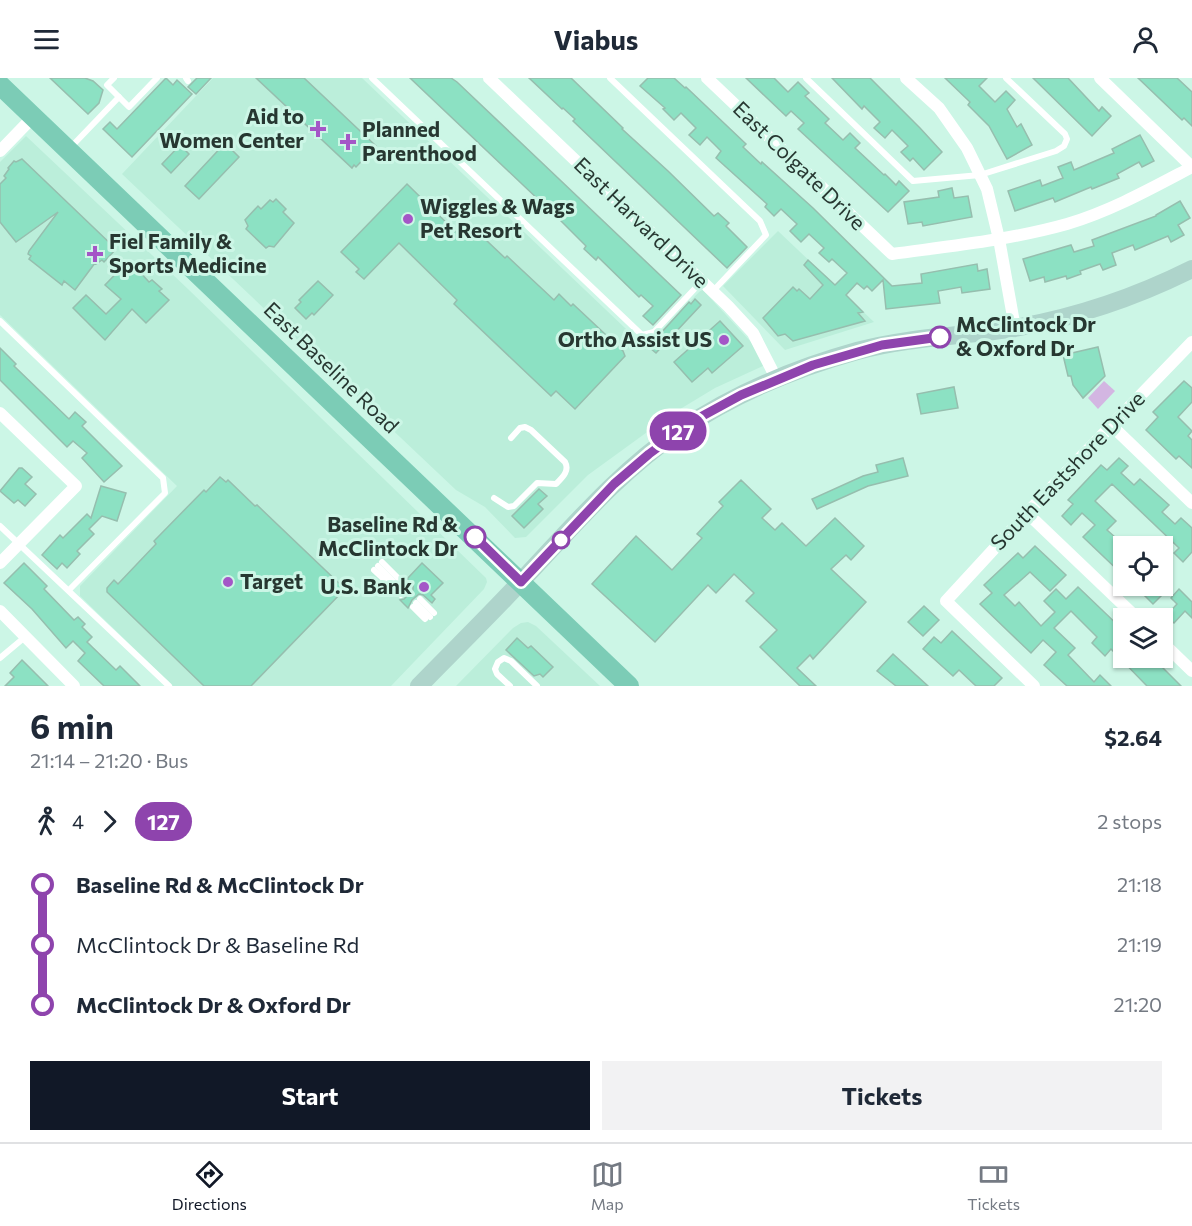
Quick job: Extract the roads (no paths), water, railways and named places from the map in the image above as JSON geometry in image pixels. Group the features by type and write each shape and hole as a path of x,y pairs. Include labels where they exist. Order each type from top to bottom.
{"main road":[{"name":"East Baseline Road","path":"0,85 629,686"},
{"path":"419,686 614,484 677,432 741,395 813,365 882,345 1015,328 1104,306 1192,269"}],"street":[{"name":"East Harvard Drive","path":"489,78 713,291 753,333 777,381"},
{"name":"East Colgate Drive","path":"707,78 892,254 999,239"},
{"path":"906,78 939,108 967,148 987,189 999,239 1015,328"},
{"path":"999,239 1068,223 1123,202 1192,167 1100,78"},
{"path":"0,151 33,117"},
{"name":"South Eastshore Drive","path":"1034,686 946,601 1027,513 1192,342"},
{"path":"0,413 76,486 0,562"},
{"path":"1112,426 1192,503"},
{"path":"1027,513 1127,608"},
{"path":"0,611 74,686"},
{"path":"1173,653 1192,671"}],"lane":[{"path":"114,78 107,85 129,107 157,78"},
{"path":"372,78 642,335 654,332 702,281"},
{"path":"610,78 760,221 766,235 713,291"},
{"path":"806,78 913,180 980,175 1056,152 1064,146 1067,139 1065,134 1006,78"},
{"path":"68,150 119,97"},
{"path":"0,321 163,478 165,493 69,590"},
{"path":"494,498 508,507 514,506 537,483 556,484 566,472 565,462 531,430 525,427 520,428 511,438"},
{"path":"0,526 169,686"},
{"path":"404,592 378,566 404,592"},
{"path":"430,616 416,603 430,616"},
{"path":"0,658 25,636"},
{"path":"510,686 497,674 495,669 498,662 504,658 512,662 537,686"}],"place":[{"name":"Aid to Women Center","path":"318,129"},
{"name":"Planned Parenthood","path":"348,142"},
{"name":"Wiggles & Wags Pet Resort","path":"408,219"},
{"name":"Fiel Family & Sports Medicine","path":"95,254"},
{"name":"McClintock Dr & Oxford Dr","path":"940,337"},
{"name":"Ortho Assist US","path":"724,340"},
{"name":"Baseline Rd & McClintock Dr","path":"475,537"},
{"name":"Target","path":"228,582"},
{"name":"U.S. Bank","path":"424,587"}]}
